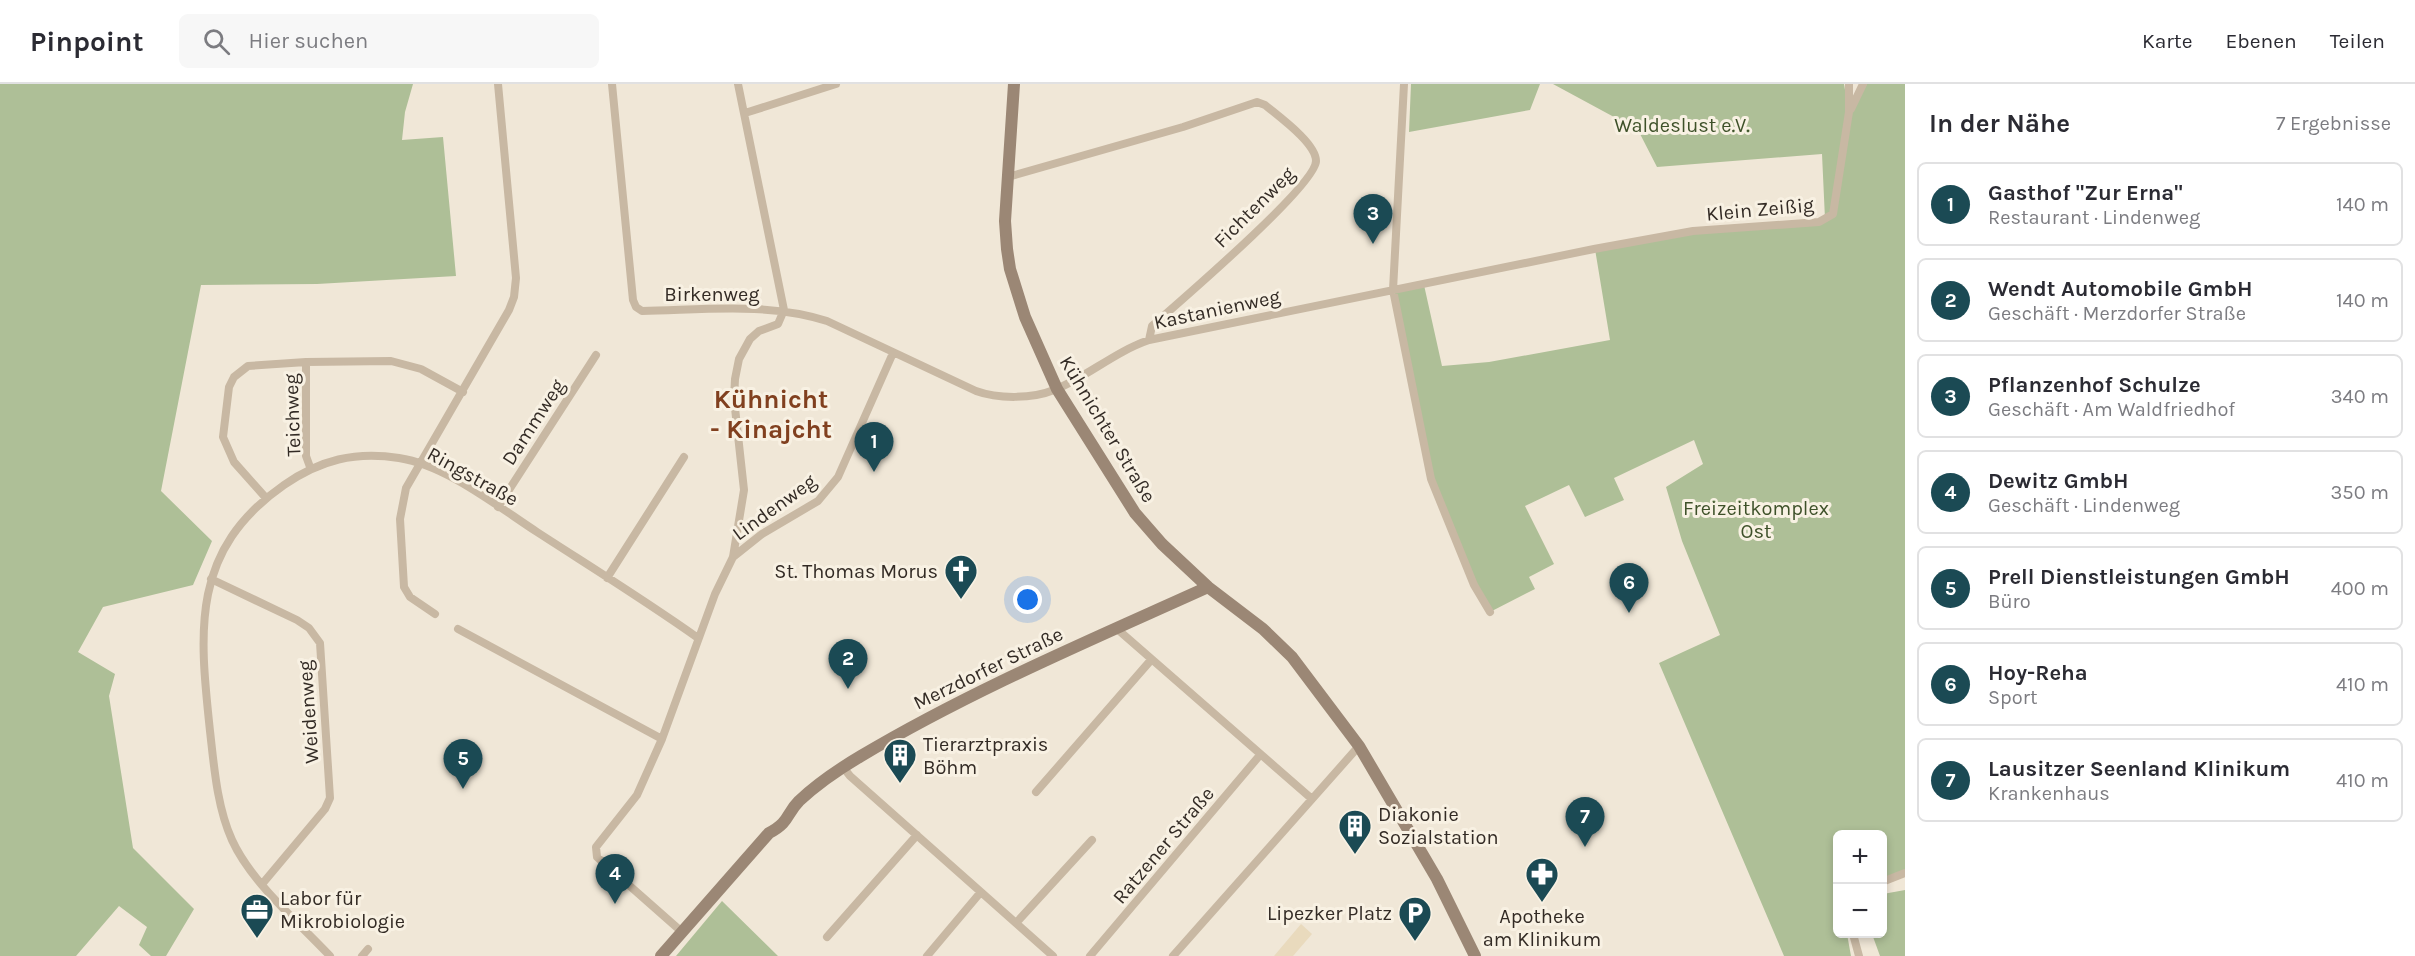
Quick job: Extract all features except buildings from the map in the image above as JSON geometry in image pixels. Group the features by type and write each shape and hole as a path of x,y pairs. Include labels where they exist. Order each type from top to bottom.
{"street":[{"path":"435,614 410,597 402,578 400,519 406,488 418,463 463,392 514,297 516,278 498,84"},
{"name":"Birkenweg","path":"612,84 633,300 636,307 642,311 784,310 738,84"},
{"path":"745,113 836,84"},
{"name":"Kühnichter Straße","path":"1014,84 1005,221 1010,269 1025,317 1057,389 1128,504 1162,544 1208,586 1263,629 1292,657 1359,746 1437,879 1476,956"},
{"path":"1404,84 1393,290 1431,479 1474,585 1490,612"},
{"name":"Klein Zeißig","path":"1693,231 1826,219 1833,214 1849,112 1849,84"},
{"name":"Klein Zeißig","path":"1849,112 1863,84"},
{"name":"Fichtenweg","path":"1008,177 1183,127 1257,102 1264,105 1307,142 1316,160 1315,167 1269,220 1152,326 1149,340"},
{"name":"Kastanienweg","path":"1057,389 1123,349 1149,340 1693,231"},
{"path":"784,310 826,321 990,396 1036,394 1057,389"},
{"name":"Lindenweg","path":"682,932 597,857 596,852 598,842 633,803 662,739 715,594 733,557 744,490 734,399 739,359 750,339 759,331 778,324 784,310"},
{"name":"Lindenweg","path":"733,557 756,539 818,501 838,477 892,353"},
{"name":"Dammweg","path":"498,507 596,355"},
{"name":"Teichweg","path":"266,498 227,450 223,424 229,387 234,377 248,366 368,360 401,363 422,369 463,392"},
{"name":"Teichweg","path":"306,362 306,456 310,467"},
{"name":"Ringstraße","path":"330,956 239,854 231,838 218,786 204,654 211,579 220,554 232,533 266,498 310,467 356,456 386,457 418,463 449,476 699,638"},
{"path":"607,578 684,457"},
{"path":"738,528 746,536 756,539"},
{"name":"Weidenweg","path":"211,579 297,620 309,628 320,643 330,798 325,809 263,883"},
{"name":"Merzdorfer Straße","path":"661,956 769,833 779,828 790,816 796,804 843,767 921,722 1208,586"},
{"path":"1116,628 1312,799"},
{"path":"458,629 662,739"},
{"path":"1036,792 1151,660"},
{"path":"1173,956 1359,746"},
{"name":"Ratzener Straße","path":"1090,956 1260,755"},
{"path":"843,767 850,776 1016,923 1047,954"},
{"path":"827,937 917,835"},
{"path":"1016,923 1092,840"},
{"path":"1887,880 1905,873"},
{"path":"927,956 981,893"},
{"path":"1854,938 1859,956"}],"green space":[{"path":"0,84 413,84 405,112 402,140 443,137 456,276 317,284 201,285 161,491 212,541 193,585 103,607 78,652 115,674 109,696 133,848 194,909 166,956 151,956 139,945 147,927 119,906 76,956 0,956"},
{"path":"1411,84 1540,84 1530,110 1409,132"},
{"path":"1553,84 1844,84 1849,113 1867,84 1905,84 1905,873 1887,880 1887,830 1833,830 1833,938 1848,938 1851,956 1784,956 1659,663 1720,635 1682,541 1666,487 1703,464 1694,440 1614,478 1624,500 1585,517 1569,485 1525,506 1554,564 1529,577 1535,589 1490,612 1475,584 1431,479 1394,291 1424,285 1442,366 1489,362 1610,340 1595,249 1693,232 1825,219 1822,154 1657,167 1638,130"},
{"path":"1905,890 1905,956 1880,956 1873,938 1887,938 1887,893"},
{"path":"722,901 778,956 676,956"}],"shaded area":[{"path":"1301,924 1312,934 1293,956 1274,956"}],"place":[{"name":"Pflanzenhof Schulze","path":"1373,244"},
{"name":"Gasthof \"Zur Erna\"","path":"874,472"},
{"name":"St. Thomas Morus","path":"961,600"},
{"name":"Hoy-Reha","path":"1629,613"},
{"name":"Wendt Automobile GmbH","path":"848,689"},
{"name":"Tierarztpraxis Böhm","path":"900,784"},
{"name":"Prell Dienstleistungen GmbH","path":"463,789"},
{"name":"Lausitzer Seenland Klinikum","path":"1585,847"},
{"name":"Diakonie Sozialstation","path":"1355,855"},
{"name":"Apotheke am Klinikum","path":"1542,903"},
{"name":"Dewitz GmbH","path":"615,904"},
{"name":"Labor für Mikrobiologie","path":"257,939"},
{"name":"Lipezker Platz","path":"1415,942"}],"district":[{"name":"Kühnicht - Kinajcht","path":"771,414"}],"park label":[{"name":"Waldeslust e.V.","path":"1682,125"},
{"name":"Freizeitkomplex Ost","path":"1756,520"}]}
